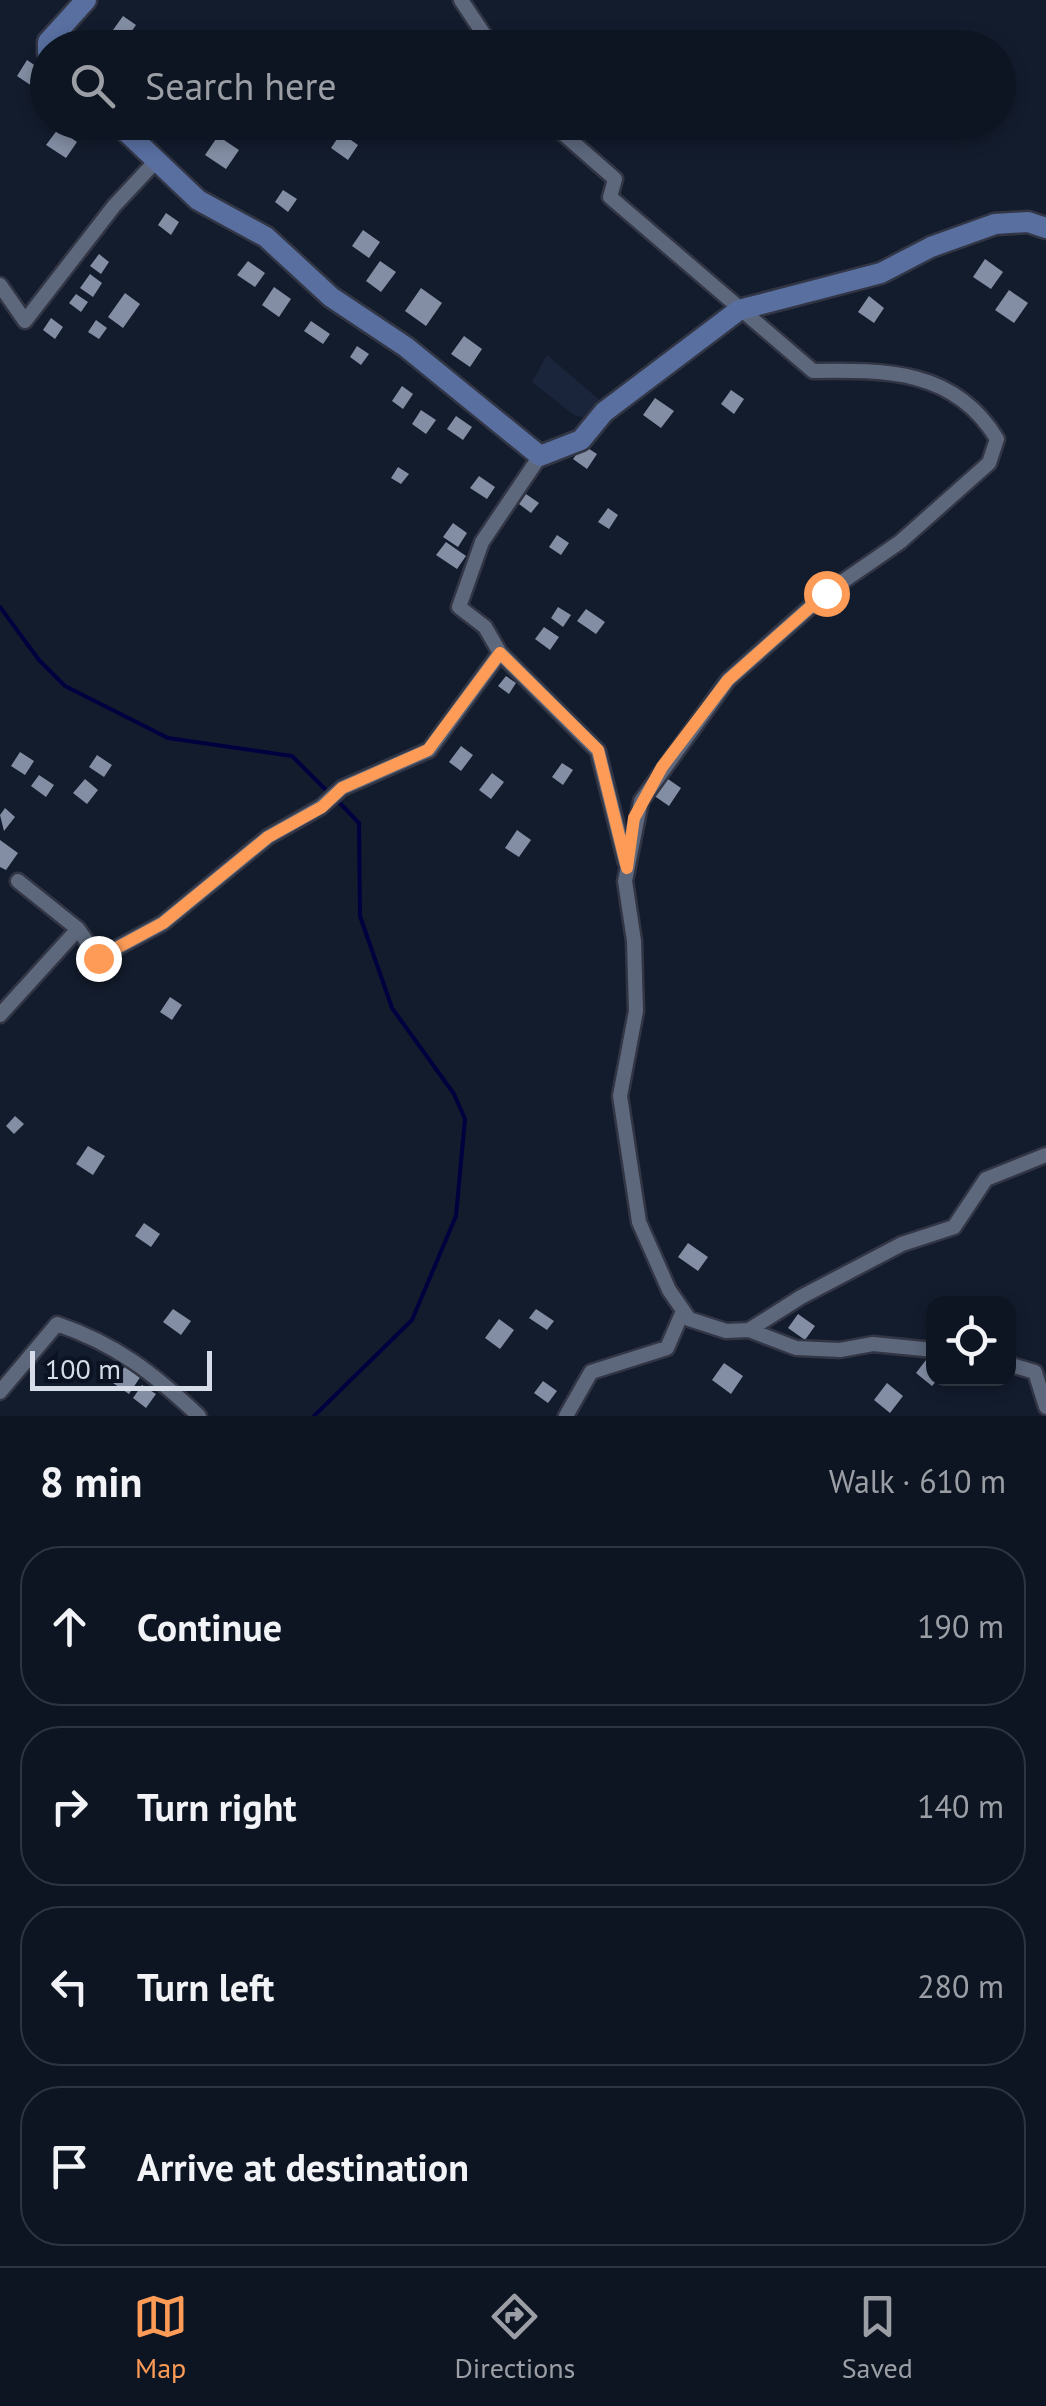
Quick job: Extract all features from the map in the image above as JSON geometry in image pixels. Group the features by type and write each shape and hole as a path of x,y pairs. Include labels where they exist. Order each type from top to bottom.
{"street":[{"path":"59,30 86,0"},
{"path":"461,0 481,30"},
{"path":"134,140 198,200 280,248 332,297 406,347 540,456"},
{"path":"571,140 615,179 610,197 813,371 878,370 961,395 984,417 997,438 989,463 900,542 826,593 728,680 640,801 627,868"},
{"path":"0,285 25,321 114,206 155,162"},
{"path":"926,1349 873,1344 840,1350 796,1348 749,1330 726,1331 689,1319 669,1290 640,1222 620,1096 636,1012 627,868 598,750 500,653 485,627 459,607 482,542 540,456 580,440 604,412 739,310 881,273 931,246 995,224 1028,222 1046,228"},
{"path":"18,880 78,928 98,958 163,923 268,837 322,807 342,788 428,750 500,653"},
{"path":"0,1015 78,928"},
{"path":"749,1330 801,1297 902,1244 954,1227 986,1179 1046,1155"},
{"path":"566,1416 591,1372 667,1348 683,1311"},
{"path":"0,1392 56,1324 94,1335 118,1350 199,1416"},
{"path":"1016,1366 1035,1372 1046,1407"}],"shaded area":[{"path":"547,355 603,403 589,419 574,415 532,382"}],"building":[{"path":"123,16 136,25 132,30 113,30"},
{"path":"27,60 30,62 30,85 17,76"},
{"path":"50,140 77,142 66,158 46,145"},
{"path":"215,140 224,140 239,150 226,169 205,155"},
{"path":"336,140 351,140 358,145 348,160 331,148"},
{"path":"283,190 297,199 288,212 275,202"},
{"path":"166,213 179,222 171,235 158,225"},
{"path":"363,230 380,242 369,258 352,246"},
{"path":"99,254 109,262 101,274 90,266"},
{"path":"985,259 1003,272 991,289 973,277"},
{"path":"248,261 265,273 255,287 237,275"},
{"path":"380,261 396,272 381,292 366,281"},
{"path":"90,274 102,283 93,297 80,288"},
{"path":"274,287 291,299 279,317 262,305"},
{"path":"421,288 442,303 426,326 405,311"},
{"path":"1009,290 1028,303 1014,323 995,310"},
{"path":"125,293 140,304 123,328 108,317"},
{"path":"76,294 88,302 81,312 69,303"},
{"path":"869,296 884,308 874,323 858,312"},
{"path":"51,318 63,327 55,339 43,330"},
{"path":"96,320 107,328 99,339 88,332"},
{"path":"311,321 330,334 323,344 304,331"},
{"path":"464,336 482,349 470,367 451,354"},
{"path":"357,346 369,354 361,365 350,357"},
{"path":"402,386 413,394 403,409 392,401"},
{"path":"731,390 744,399 734,414 721,404"},
{"path":"655,398 674,411 661,428 643,415"},
{"path":"421,410 436,420 426,434 412,424"},
{"path":"456,416 472,427 463,440 447,429"},
{"path":"583,445 597,454 587,469 573,459"},
{"path":"398,467 409,474 401,484 391,478"},
{"path":"479,476 495,487 487,499 470,488"},
{"path":"526,494 539,503 531,513 519,504"},
{"path":"608,508 618,515 609,529 598,522"},
{"path":"453,523 467,533 458,547 443,537"},
{"path":"557,535 569,543 561,555 549,547"},
{"path":"446,542 466,556 457,569 436,555"},
{"path":"558,607 571,615 563,627 551,618"},
{"path":"586,609 605,622 596,634 577,621"},
{"path":"544,627 559,637 550,650 535,639"},
{"path":"506,676 516,683 509,694 498,686"},
{"path":"461,746 473,755 461,771 449,762"},
{"path":"20,752 34,761 25,775 11,766"},
{"path":"97,755 112,765 104,777 89,767"},
{"path":"562,763 573,770 563,785 552,777"},
{"path":"492,773 504,782 491,799 479,790"},
{"path":"39,775 54,785 46,797 31,786"},
{"path":"665,777 681,788 669,806 653,795"},
{"path":"85,779 98,790 87,804 73,793"},
{"path":"5,808 15,817 4,831 0,815"},
{"path":"517,830 531,840 519,857 505,848"},
{"path":"0,840 18,853 6,870 0,867"},
{"path":"170,997 182,1005 172,1020 160,1012"},
{"path":"15,1116 24,1124 14,1134 6,1126"},
{"path":"88,1146 105,1156 93,1175 76,1164"},
{"path":"144,1223 160,1234 151,1247 135,1236"},
{"path":"688,1243 708,1257 698,1271 678,1257"},
{"path":"173,1309 191,1321 181,1335 163,1322"},
{"path":"536,1309 554,1321 547,1330 529,1318"},
{"path":"798,1314 815,1326 805,1340 788,1328"},
{"path":"499,1319 514,1330 500,1349 485,1338"},
{"path":"926,1360 926,1381 916,1373"},
{"path":"724,1363 743,1376 731,1394 712,1380"},
{"path":"126,1365 141,1376 129,1394 113,1383"},
{"path":"543,1381 557,1391 548,1403 534,1393"},
{"path":"887,1383 903,1396 890,1413 874,1400"},
{"path":"142,1385 156,1394 146,1408 133,1398"}],"waterway":[{"path":"0,607 39,660 65,686 168,738 292,756 329,793"},
{"path":"314,1416 412,1320 456,1216 465,1119 454,1094 392,1008 360,916 359,823 336,799"}],"route":[{"path":"98,958 163,923 228,874 268,837 322,807 342,788 428,750 500,653 598,750 627,868 634,818 662,767 728,680 826,593"}]}
